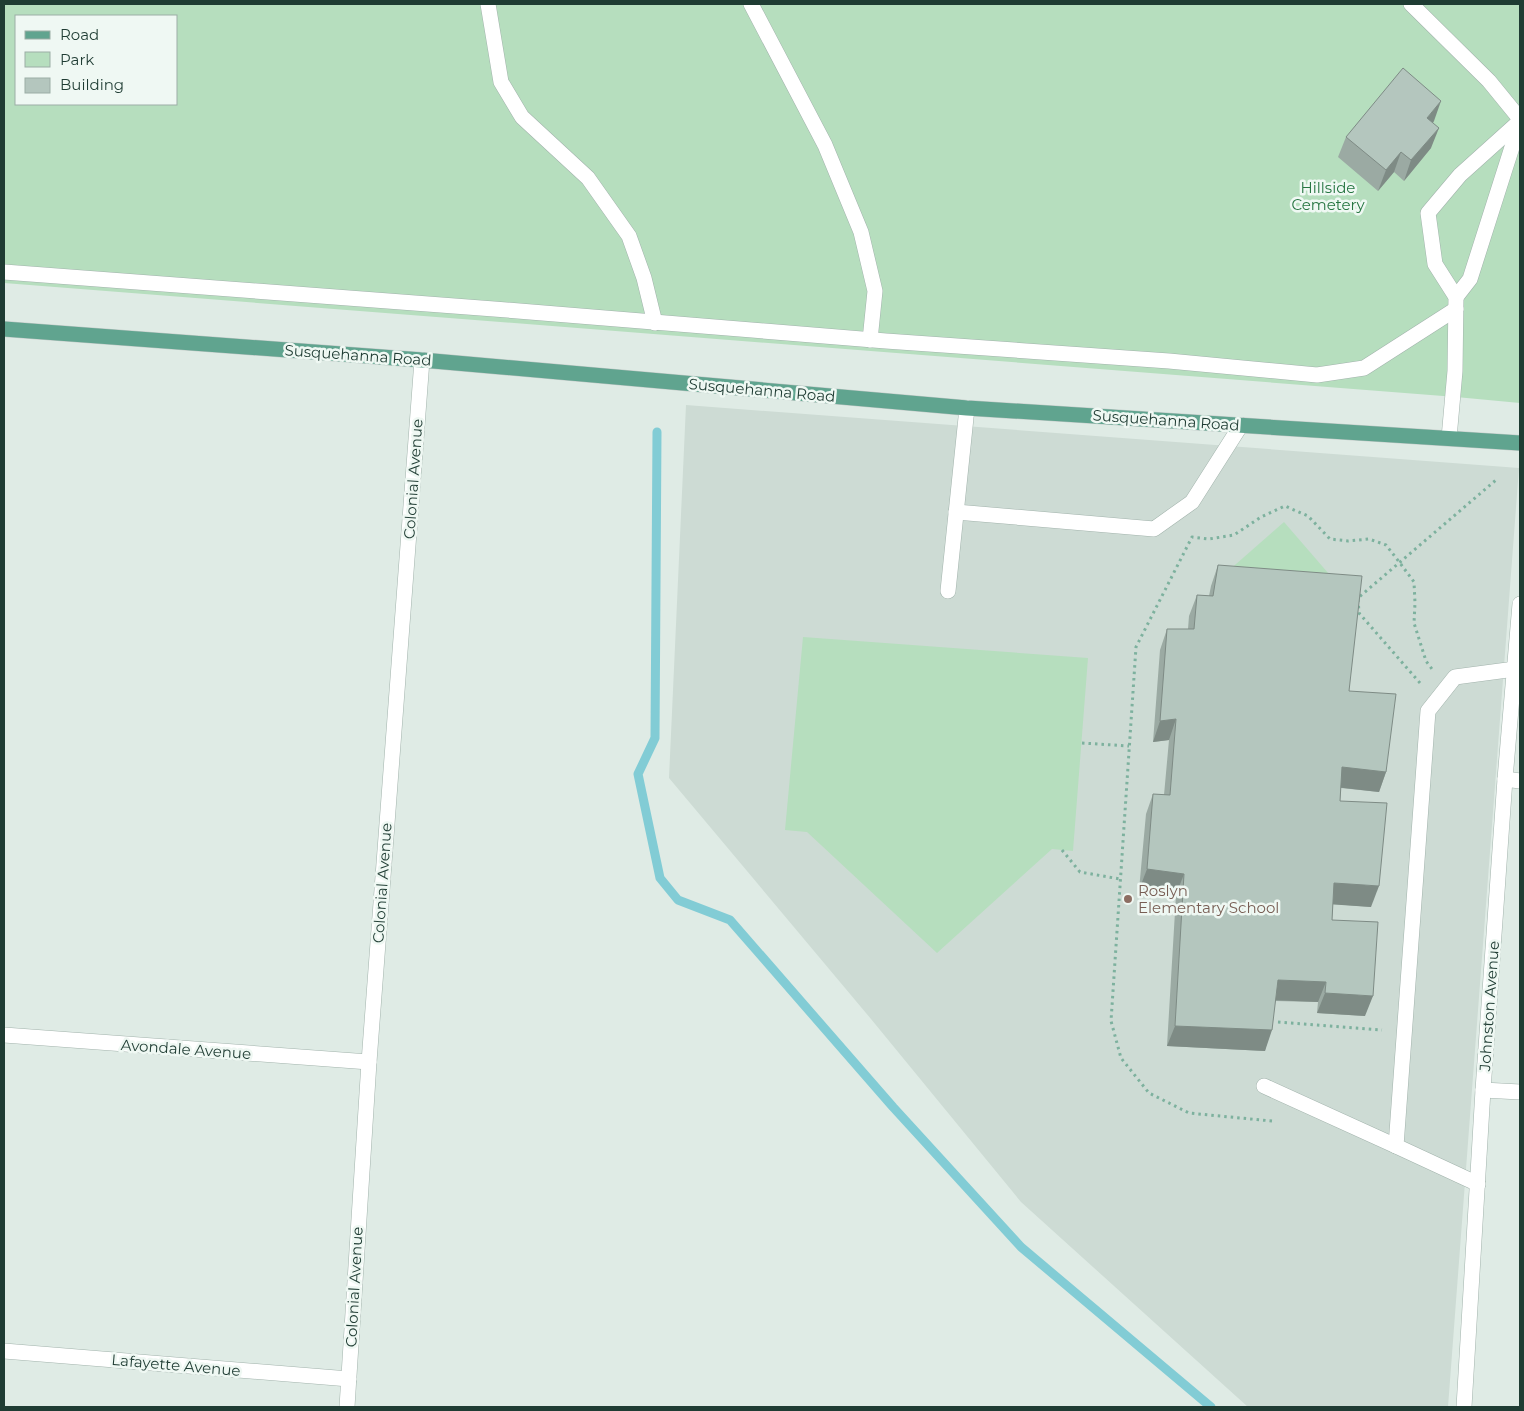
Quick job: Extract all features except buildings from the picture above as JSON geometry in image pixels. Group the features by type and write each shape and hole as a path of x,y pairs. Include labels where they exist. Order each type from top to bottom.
{"main road":[{"name":"Susquehanna Road","path":"4,329 422,360 967,408 1520,443"}],"street":[{"path":"488,4 501,82 522,117 588,178 629,236 644,278 655,323"},
{"path":"751,4 824,144 861,232 876,291 870,340"},
{"path":"1411,4 1489,81 1520,121"},
{"path":"4,272 870,340 1169,361 1317,376 1364,368 1456,303 1470,279 1520,121"},
{"path":"1449,438 1455,371 1456,303 1434,264 1428,213 1460,175 1520,121"},
{"name":"Colonial Avenue","path":"347,1407 369,1062 422,360"},
{"path":"948,591 967,408"},
{"path":"956,512 1154,529 1192,502 1240,425"},
{"name":"Johnston Avenue","path":"1464,1407 1483,1090 1505,779 1520,604"},
{"path":"1396,1146 1428,711 1455,677 1515,670"},
{"path":"1505,779 1520,781"},
{"name":"Avondale Avenue","path":"4,1035 369,1062"},
{"path":"1264,1086 1478,1184"},
{"path":"1483,1090 1520,1092"},
{"name":"Lafayette Avenue","path":"4,1351 349,1379"}],"path":[{"path":"1420,683 1359,613 1358,598 1496,480"},
{"path":"1272,1121 1189,1113 1148,1092 1121,1058 1111,1021 1136,647 1192,537 1208,539 1234,535 1261,517 1285,506 1308,516 1330,539 1348,541 1370,539 1386,545 1414,582 1416,603 1414,623 1426,661 1432,669"},
{"path":"1082,743 1129,746"},
{"path":"1062,850 1080,872 1120,879"},
{"path":"1278,1022 1383,1030"}],"shaded area":[{"name":"Roslyn Elementary School","path":"686,405 1519,468 1448,1407 1248,1407 1021,1202 669,778"}],"green space":[{"name":"Hillside Cemetery","path":"4,4 1520,4 1520,403 4,283"},
{"path":"1284,522 1335,581 1322,593 1211,586"},
{"path":"803,637 1088,658 1073,851 1052,849 937,953 807,832 785,830"}],"waterway":[{"path":"657,432 655,738 638,774 660,878 678,900 730,920 893,1107 1021,1247 1211,1407"}],"place":[{"name":"Roslyn Elementary School","path":"1128,899"}]}
